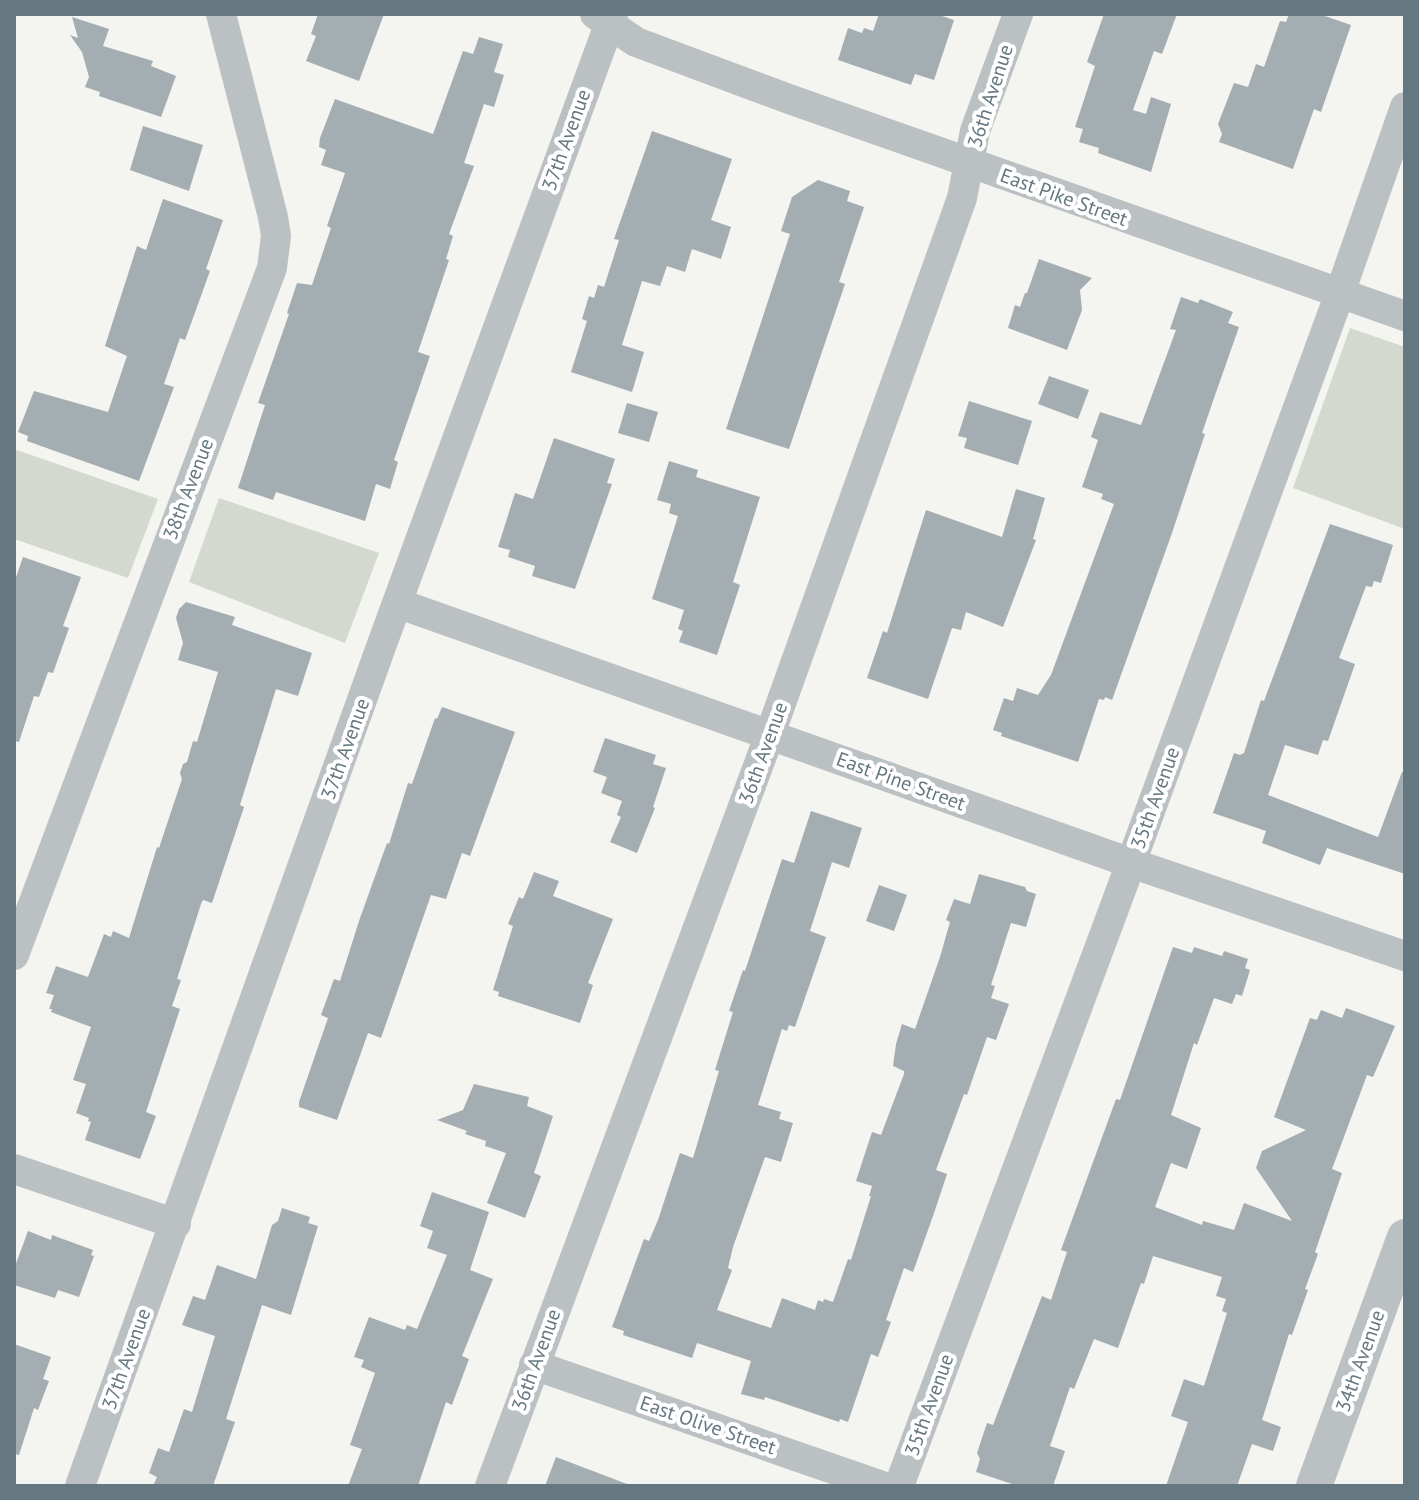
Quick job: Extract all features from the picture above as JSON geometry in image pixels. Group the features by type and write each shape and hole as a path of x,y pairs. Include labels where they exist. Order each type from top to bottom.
{"street":[{"name":"38th Avenue","path":"14,955 272,268 276,236 273,217 221,14"},
{"name":"36th Avenue","path":"490,1486 770,734 962,198 975,131 1018,14"},
{"name":"East Pike Street","path":"605,17 636,42 1405,316"},
{"name":"37th Avenue","path":"80,1486 605,17"},
{"name":"35th Avenue","path":"899,1486 1131,863 1405,107"},
{"name":"East Pine Street","path":"397,603 1131,863 1405,956"},
{"path":"14,1169 176,1224"},
{"name":"34th Avenue","path":"1314,1486 1405,1237"},
{"name":"East Olive Street","path":"534,1365 882,1486"}],"shaded area":[{"path":"1350,328 1405,347 1405,529 1293,488"},
{"path":"14,449 158,499 128,578 14,539"},
{"path":"219,498 379,553 345,643 189,582"}],"building":[{"path":"318,14 384,14 359,81 306,61 316,36 311,34"},
{"path":"879,14 936,14 954,20 934,80 915,74 911,85 838,60 848,28 862,33 864,28 873,31"},
{"path":"1104,14 1177,14 1162,54 1154,51 1133,110 1146,114 1151,97 1171,104 1151,172 1098,153 1099,148 1079,142 1083,129 1075,127 1095,66 1087,62"},
{"path":"1289,14 1319,14 1351,25 1321,112 1314,109 1293,169 1219,142 1222,134 1218,124 1234,83 1248,87 1256,64 1264,67 1280,21 1286,22"},
{"path":"72,17 109,29 103,46 153,61 151,66 176,76 161,117 99,96 100,92 85,87 89,77 82,52 70,35 78,38"},
{"path":"479,37 503,44 494,72 504,75 494,107 484,104 464,163 474,166 449,234 453,236 446,259 449,260 418,352 430,356 394,460 398,462 390,489 376,484 365,521 276,492 273,500 238,488 265,405 258,403 297,283 312,285 345,173 321,165 326,150 319,147 320,138 335,99 433,134 463,51 473,54"},
{"path":"143,126 203,145 189,191 130,170"},
{"path":"652,131 732,159 711,220 731,227 721,259 692,249 685,272 667,266 660,286 642,281 622,345 644,352 632,392 571,372 587,321 582,319 589,296 594,298 598,285 604,287 619,240 614,239"},
{"path":"818,180 850,191 847,201 864,207 839,282 845,284 789,449 726,429 790,234 781,231 792,197"},
{"path":"163,199 223,220 206,269 210,271 185,340 180,338 164,384 174,387 139,481 27,441 28,436 18,432 34,391 108,412 127,356 105,346 137,246 146,250"},
{"path":"1039,259 1092,278 1080,290 1082,310 1067,350 1008,328 1015,305 1020,307"},
{"path":"1181,297 1198,303 1200,299 1233,312 1228,323 1239,327 1202,433 1205,434 1172,533 1112,700 1105,697 1104,700 1099,699 1078,762 1001,736 1002,733 993,730 1004,698 1013,701 1017,688 1038,695 1051,675 1114,504 1101,499 1103,494 1082,487 1098,440 1091,437 1100,412 1141,425 1176,330 1170,329"},
{"path":"1049,376 1089,390 1078,419 1038,404"},
{"path":"969,401 1032,421 1018,465 964,448 967,438 958,436"},
{"path":"627,403 658,412 649,442 618,433"},
{"path":"554,438 615,459 607,483 612,484 575,589 532,576 535,566 508,557 510,550 498,547 515,493 533,499"},
{"path":"669,461 698,470 696,477 760,497 733,582 740,585 717,655 679,642 683,631 678,629 684,610 652,599 678,516 669,513 671,504 657,500"},
{"path":"1016,489 1045,498 1033,539 1036,540 1003,627 966,612 961,630 952,628 928,699 867,678 883,631 887,633 926,510 1002,537"},
{"path":"1330,524 1393,545 1381,583 1374,581 1372,587 1366,586 1339,658 1355,664 1328,741 1323,740 1318,755 1285,745 1268,795 1378,837 1402,772 1405,772 1405,874 1327,848 1320,865 1262,843 1266,831 1213,813 1234,753 1244,753 1261,700 1264,701"},
{"path":"23,557 81,577 63,626 69,628 53,673 48,672 39,697 34,696 19,742 14,741 14,583"},
{"path":"186,602 235,617 232,625 312,653 298,696 276,689 240,805 244,807 212,903 203,900 201,904 177,979 181,980 172,1006 180,1009 146,1112 156,1116 140,1159 85,1140 91,1122 89,1118 76,1113 86,1084 73,1080 91,1027 51,1012 52,1009 49,1009 54,995 46,993 56,966 88,977 104,934 111,937 113,931 129,938 182,779 183,764 187,762 193,741 197,742 218,672 178,660 183,643 176,618"},
{"path":"442,707 515,732 470,856 462,853 446,899 431,895 381,1038 368,1033 337,1120 299,1107 328,1018 321,1015 334,979 340,981 408,783 412,784 435,718"},
{"path":"605,738 656,755 653,764 666,768 655,808 637,853 610,842 621,817 617,815 622,801 601,793 607,777 593,772"},
{"path":"811,811 862,828 849,868 832,862 810,931 826,937 795,1027 789,1025 787,1031 782,1029 758,1105 781,1112 779,1119 793,1123 781,1162 765,1157 733,1247 728,1268 732,1270 717,1310 771,1328 782,1298 815,1310 818,1300 833,1302 848,1259 851,1260 871,1196 872,1186 856,1181 872,1132 881,1135 904,1074 904,1071 893,1066 902,1024 915,1029 940,957 950,922 946,920 954,899 970,904 979,874 1025,887 1036,894 1026,927 1011,923 991,985 995,986 991,998 1009,1004 996,1040 987,1037 967,1095 964,1094 936,1170 947,1174 933,1216 913,1272 904,1268 886,1320 891,1322 878,1357 871,1354 848,1422 840,1419 839,1422 765,1397 764,1400 741,1394 751,1361 697,1343 692,1358 623,1335 624,1331 612,1327 644,1239 649,1241 658,1220 680,1153 693,1158 719,1071 715,1070 733,1012 729,1011 782,859 794,863"},
{"path":"534,872 559,881 553,896 613,919 588,983 593,985 580,1023 498,996 499,992 493,990 513,926 508,924"},
{"path":"879,885 907,895 894,931 866,921"},
{"path":"1173,947 1192,953 1194,947 1222,956 1224,951 1248,959 1245,968 1250,970 1242,996 1236,994 1232,1004 1214,998 1197,1045 1194,1043 1171,1115 1201,1128 1187,1169 1171,1163 1155,1207 1202,1225 1203,1221 1234,1230 1244,1203 1292,1221 1256,1168 1262,1151 1306,1130 1274,1117 1310,1018 1317,1020 1321,1010 1342,1018 1346,1008 1395,1026 1373,1077 1367,1075 1332,1169 1342,1173 1315,1252 1318,1254 1305,1289 1308,1290 1292,1335 1289,1334 1262,1420 1281,1427 1273,1451 1252,1444 1237,1486 1166,1486 1188,1422 1171,1416 1184,1379 1204,1386 1227,1313 1222,1311 1226,1299 1216,1296 1222,1277 1153,1256 1118,1348 1094,1339 1074,1389 1070,1387 1050,1446 1065,1451 1053,1486 1018,1486 976,1472 980,1459 977,1453 987,1423 993,1425 1042,1296 1051,1300 1067,1252 1061,1250 1116,1099 1120,1100"},
{"path":"474,1084 529,1097 527,1106 553,1116 534,1173 541,1176 525,1218 487,1203 506,1153 485,1146 486,1141 465,1134 467,1131 437,1120 463,1110"},
{"path":"432,1192 489,1212 470,1270 493,1279 462,1356 469,1359 452,1405 446,1402 418,1486 348,1486 362,1449 350,1445 375,1373 361,1367 364,1360 354,1357 369,1317 405,1330 407,1325 417,1329 447,1255 427,1248 433,1231 420,1226"},
{"path":"282,1208 310,1217 308,1223 318,1226 291,1315 262,1305 226,1419 235,1422 213,1486 153,1486 157,1477 149,1473 158,1448 169,1452 184,1409 192,1412 215,1336 182,1325 193,1296 205,1300 217,1265 256,1279 272,1225 278,1221"},
{"path":"28,1231 51,1240 52,1235 93,1250 91,1255 94,1256 79,1297 58,1290 55,1298 14,1285 14,1269"},
{"path":"14,1344 51,1357 43,1379 49,1381 38,1410 34,1408 19,1455 14,1454"},
{"path":"556,1457 627,1484 627,1486 545,1486"}]}
